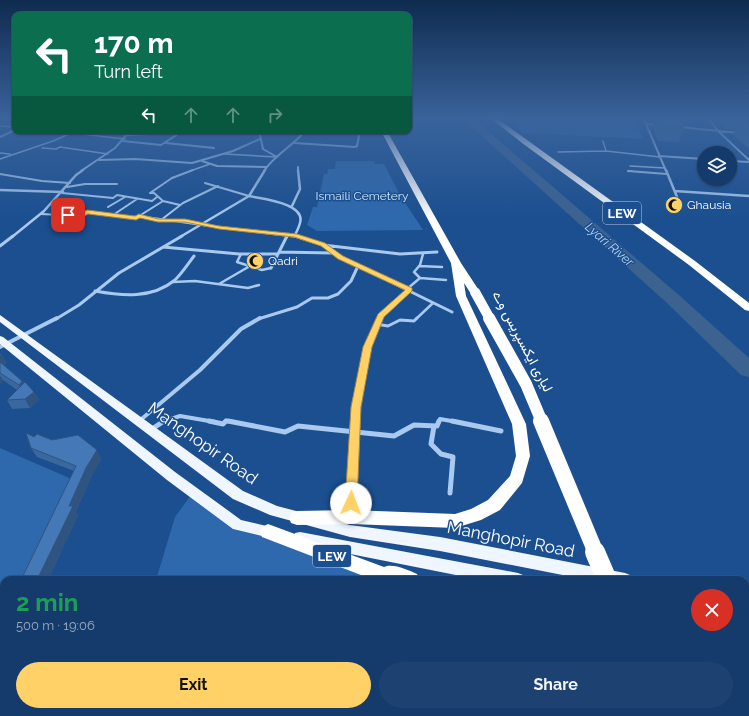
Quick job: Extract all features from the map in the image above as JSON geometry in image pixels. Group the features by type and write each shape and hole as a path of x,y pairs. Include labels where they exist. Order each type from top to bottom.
{"highway":[{"name":"لیاری ایکسپریس وے","path":"396,152 456,263 475,292 526,384 605,576"},
{"name":"LEW","path":"538,152 692,263 749,301"},
{"path":"297,518 351,517 455,521 475,515 494,504 517,479 523,456 519,424 461,296 456,263"},
{"name":"LEW","path":"692,263 749,308"},
{"name":"LEW","path":"268,532 387,576"},
{"name":"LEW","path":"364,567 397,576"}],"main road":[{"name":"Manghopir Road","path":"0,318 238,495 275,511 350,531 440,544 604,576"},
{"path":"2,343 171,476 238,525 497,576"}],"street":[{"path":"98,160 135,159 192,163 229,152"},
{"path":"269,152 277,157"},
{"path":"2,343 24,336 44,326 79,305 119,273 249,196 266,167 283,152"},
{"path":"658,152 677,197"},
{"path":"740,152 749,161"},
{"path":"0,246 41,214 67,187 76,175 108,154"},
{"path":"659,156 697,159"},
{"path":"202,161 217,166 266,167"},
{"path":"737,161 749,161"},
{"path":"292,206 300,190 298,167"},
{"path":"0,190 62,192"},
{"path":"675,191 749,196"},
{"path":"249,196 292,206 299,214 302,222 295,235"},
{"path":"202,225 295,235 323,245 400,254 423,254 437,252"},
{"path":"271,268 288,234"},
{"path":"323,245 334,253 358,266 408,289 452,312"},
{"path":"162,247 241,254 334,253"},
{"path":"96,291 120,296 149,294 173,282 194,256"},
{"path":"138,422 187,383 221,351 244,326 265,315 305,304 312,298 329,298 338,295 354,277 358,266"},
{"path":"351,517 356,407 367,347 380,316 408,289"},
{"path":"150,431 166,420 180,416 223,424 226,421 285,432 298,426 394,436 401,434 408,426 427,424 434,426"},
{"path":"450,493 453,457 441,454 431,444 434,426 437,426 440,419 501,431"}],"lane":[{"path":"0,159 16,152"},
{"path":"98,152 108,154"},
{"path":"621,152 659,156"},
{"path":"0,153 11,154"},
{"path":"225,154 277,157"},
{"path":"180,206 163,201 157,198 154,193 150,193 172,178 210,164"},
{"path":"630,166 664,168"},
{"path":"628,171 667,174"},
{"path":"0,174 70,183"},
{"path":"205,183 249,196"},
{"path":"67,187 85,184 117,184"},
{"path":"161,220 180,206 218,186"},
{"path":"62,192 113,198 117,195 152,201 157,198"},
{"path":"108,207 125,197"},
{"path":"113,214 138,199"},
{"path":"41,214 81,216 87,212 136,218 163,201"},
{"path":"51,204 81,206"},
{"path":"139,216 161,220 185,220 202,225"},
{"path":"241,254 237,262 262,270 271,268"},
{"path":"423,254 419,266 414,272 420,278 446,280"},
{"path":"219,284 250,266"},
{"path":"419,266 442,267"},
{"path":"408,289 420,278"},
{"path":"173,282 219,284 248,288 259,285"},
{"path":"376,324 388,326 395,321 414,321 433,303"}],"green space":[{"name":"Ismaili Cemetery","path":"336,161 374,161 374,164 384,164 400,195 423,230 317,231 307,225 313,207 317,207 324,174 327,174 328,169 335,169"},
{"path":"0,448 74,480 32,576 0,576"},
{"path":"193,492 238,525 381,576 157,576 175,517"}],"building":[{"path":"0,362 22,381 19,385 0,373"},
{"path":"25,382 34,392 25,399 7,400"},
{"path":"26,433 34,437 37,434 52,440 78,435 97,450 86,468 69,506 73,506 39,576 23,576 76,466 31,448"}],"waterway":[{"name":"Lyari River","path":"505,152 674,300 749,370"}],"place":[{"name":"Ghausia","path":"674,205"},
{"name":"Qadri","path":"255,261"}],"route":[{"path":"68,215 81,216 87,212 136,218 139,216 158,220 185,220 219,228 295,235 323,245 340,257 410,290 380,316 367,347 356,407 351,503"}]}
